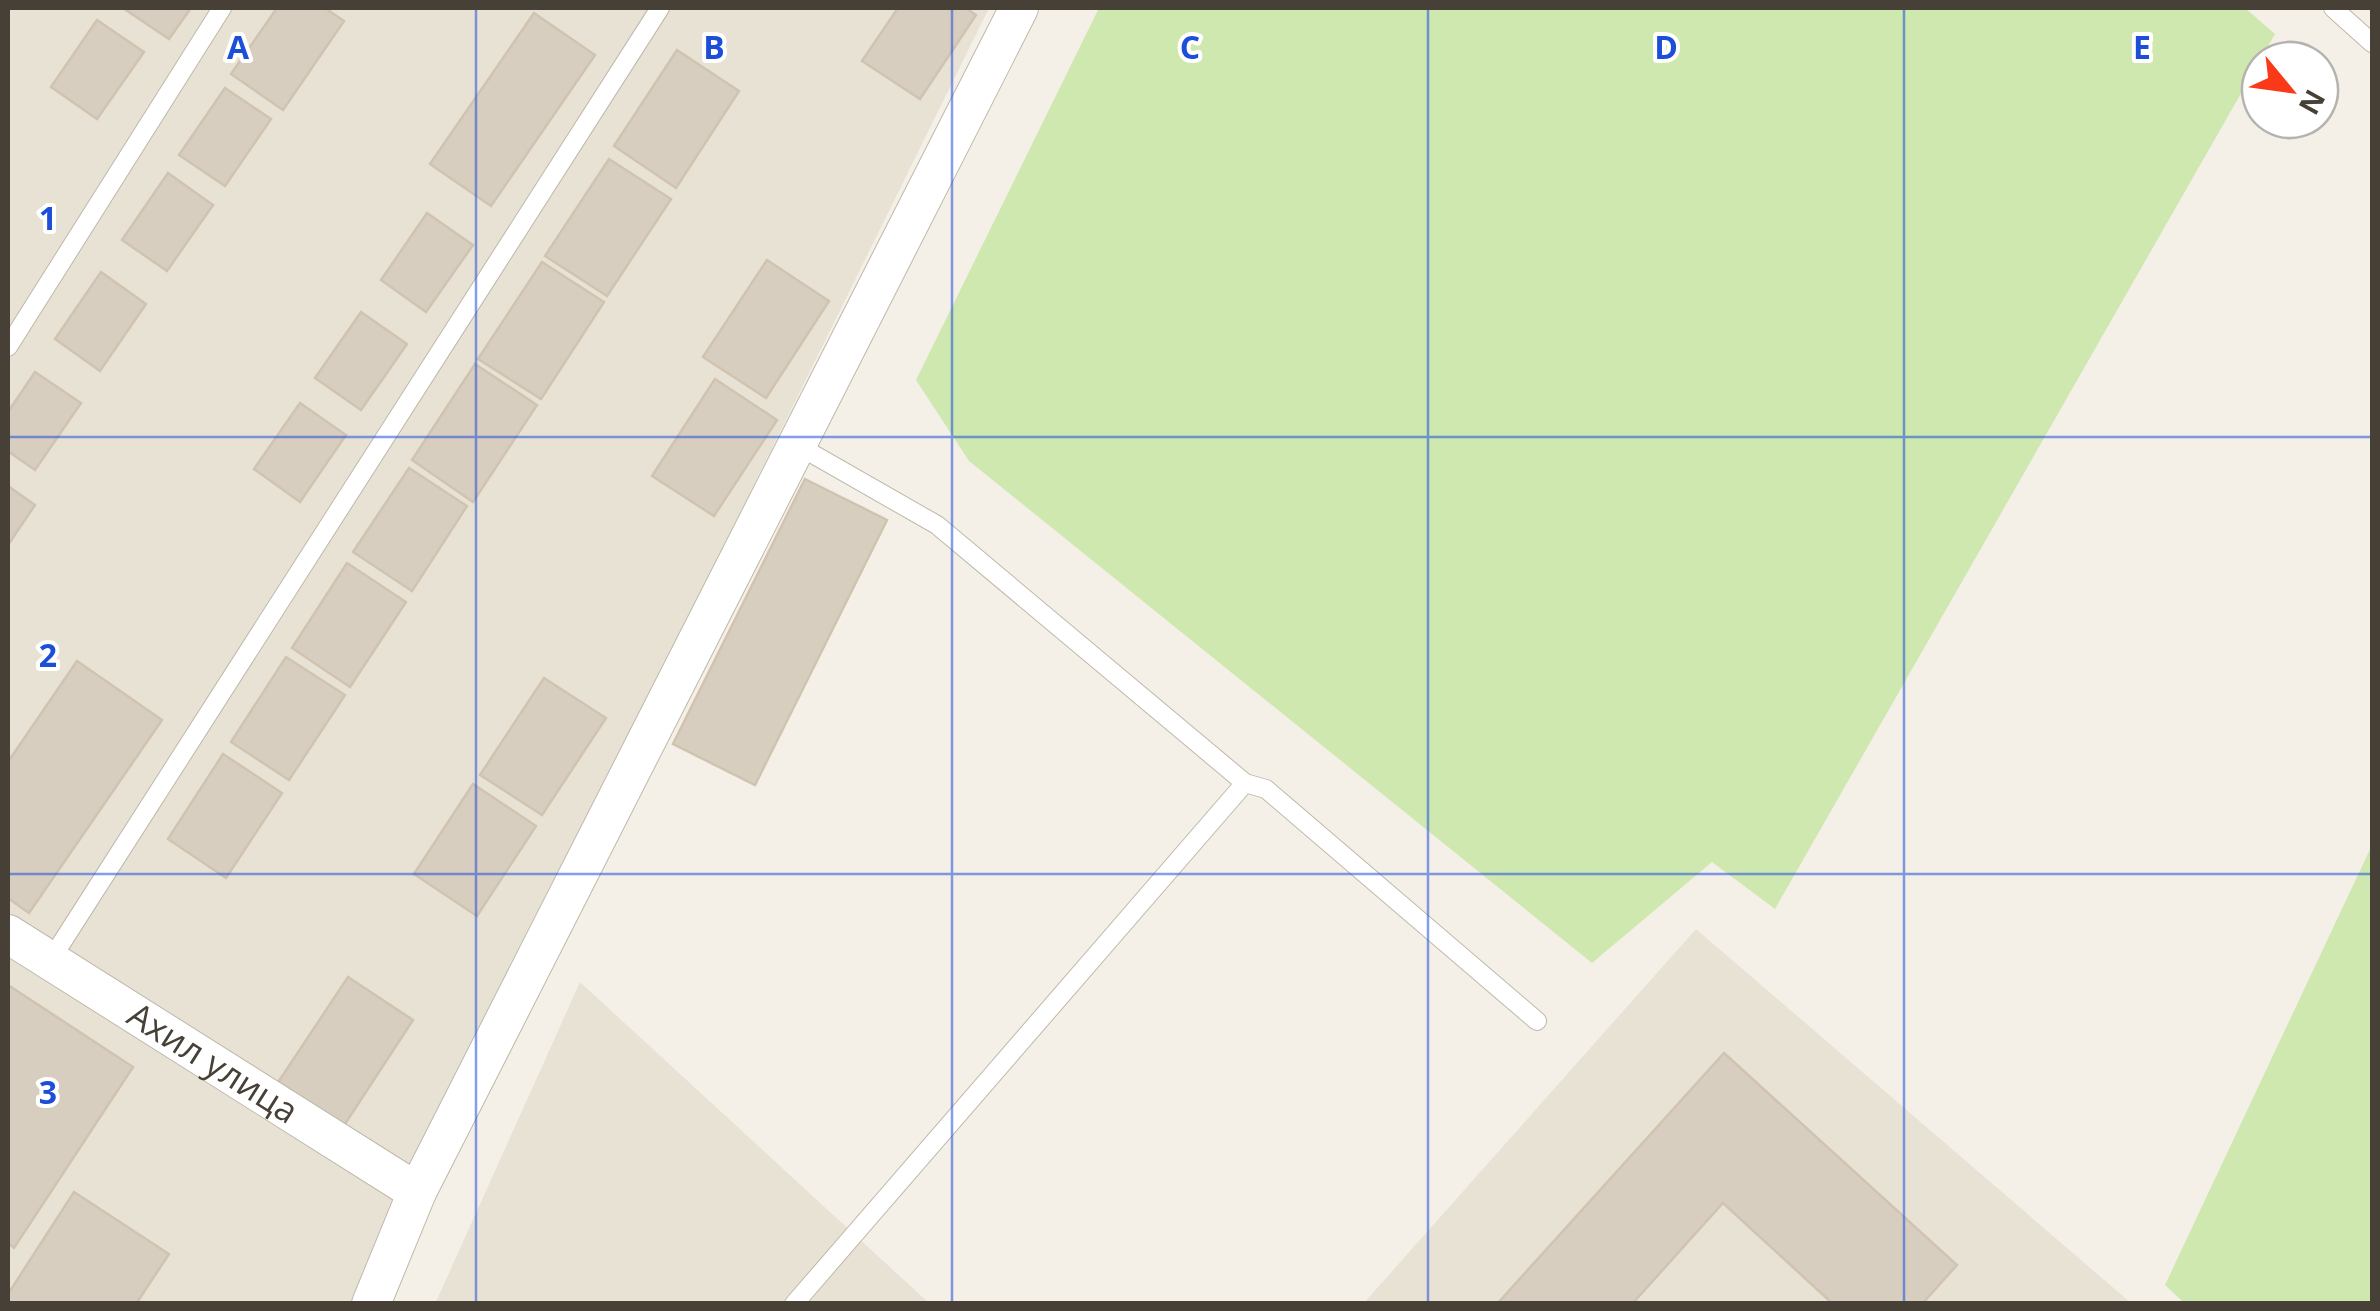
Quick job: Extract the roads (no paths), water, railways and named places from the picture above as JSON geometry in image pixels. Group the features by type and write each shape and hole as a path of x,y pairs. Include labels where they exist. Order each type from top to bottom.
{"street":[{"path":"371,1304 417,1192 1020,8"},
{"name":"Ахил улица","path":"8,934 417,1192"}],"lane":[{"path":"8,347 222,8"},
{"path":"50,961 660,8"},
{"path":"2332,8 2372,42"},
{"path":"797,445 937,525 1245,782 1266,789 1536,1021"},
{"path":"794,1304 1245,782"}]}
